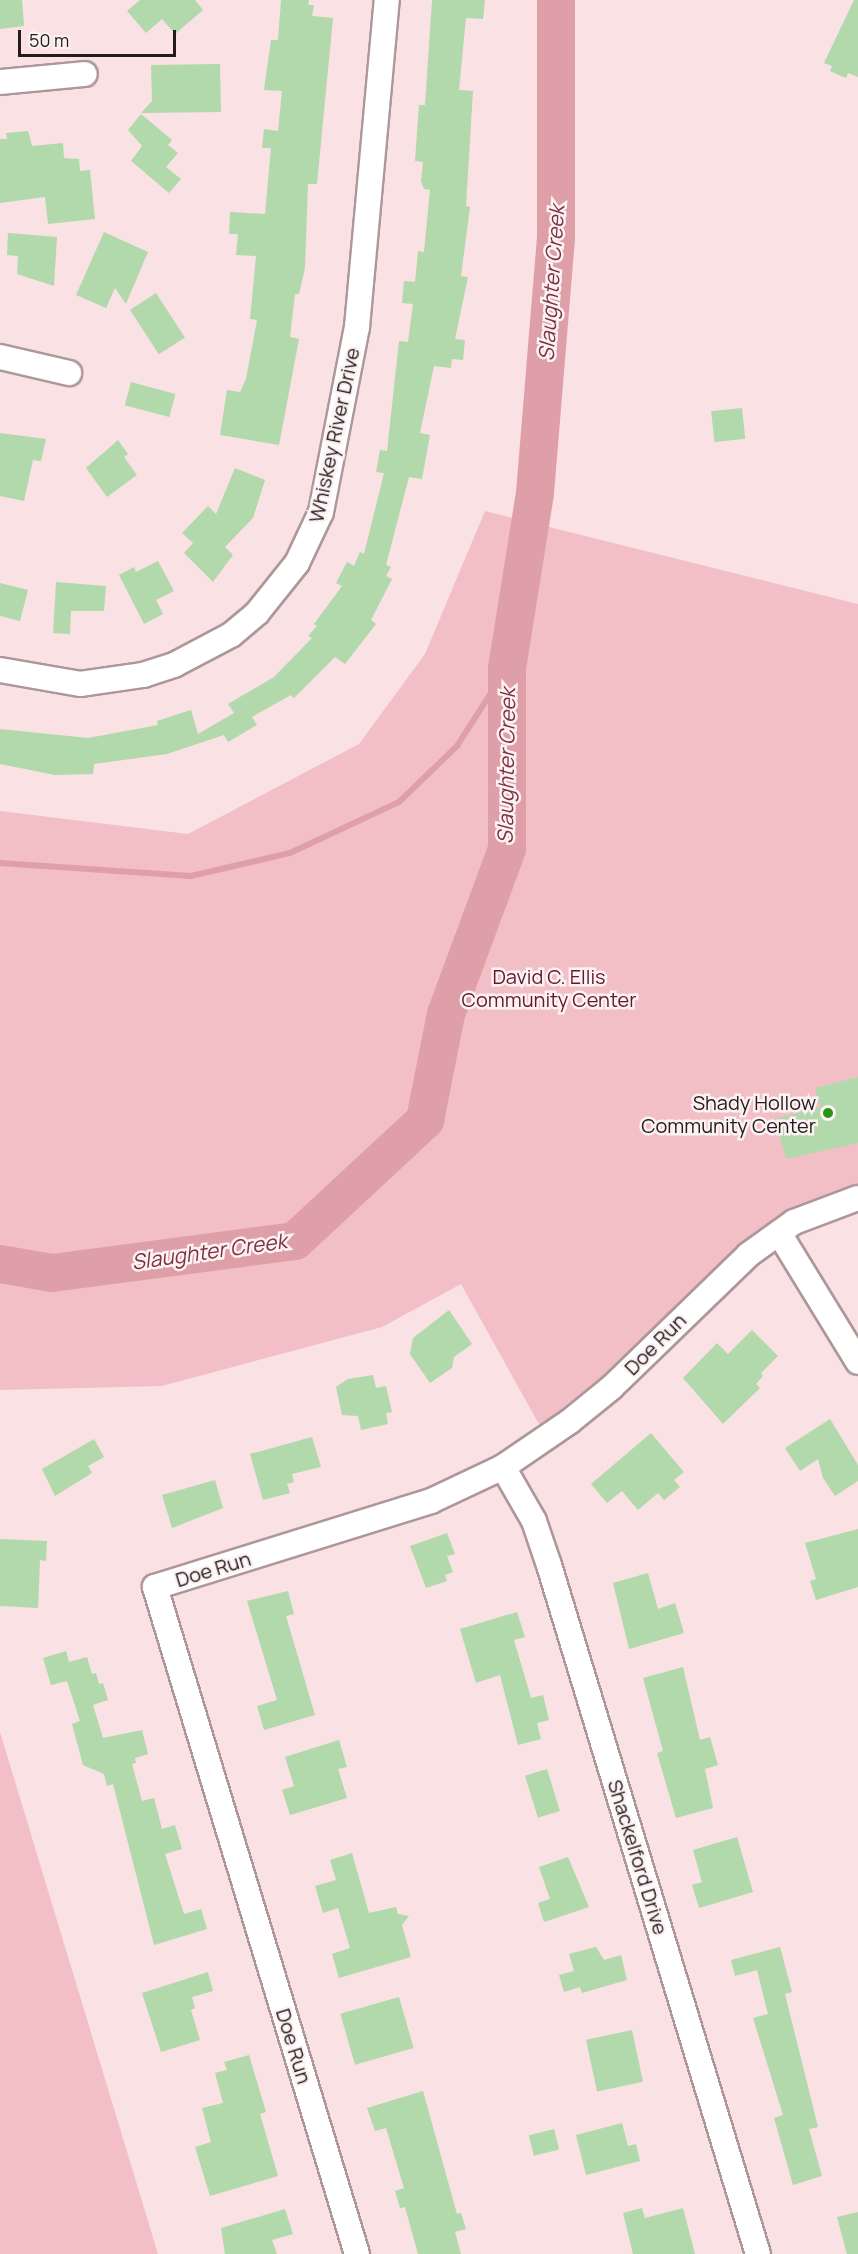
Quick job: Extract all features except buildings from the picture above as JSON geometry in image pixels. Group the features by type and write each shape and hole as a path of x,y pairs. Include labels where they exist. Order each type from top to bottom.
{"street":[{"name":"Whiskey River Drive","path":"0,670 80,684 143,675 174,665 231,635 257,613 297,563 321,512 353,351 387,0"},
{"path":"0,82 85,74"},
{"path":"0,357 69,373"},
{"name":"Doe Run","path":"357,2254 155,1587 431,1501 502,1467 569,1422 612,1387 724,1276 779,1233 810,1214 858,1198"},
{"path":"779,1233 858,1362"},
{"name":"Shackelford Drive","path":"502,1467 534,1521 549,1565 758,2254"}],"green space":[{"name":"David C. Ellis Community Center","path":"485,511 858,604 858,1186 826,1198 540,1426 461,1284 382,1327 162,1386 0,1390 0,811 188,834 359,744 425,654"},
{"path":"0,1732 158,2254 0,2254"}],"waterway":[{"name":"Slaughter Creek","path":"0,1264 52,1273 295,1241 425,1120 446,1014 507,849 507,668 535,493 556,237 556,0"},
{"path":"0,863 191,876 290,853 399,802 457,746 507,668"}],"place":[{"name":"Shady Hollow Community Center","path":"828,1113"}]}
